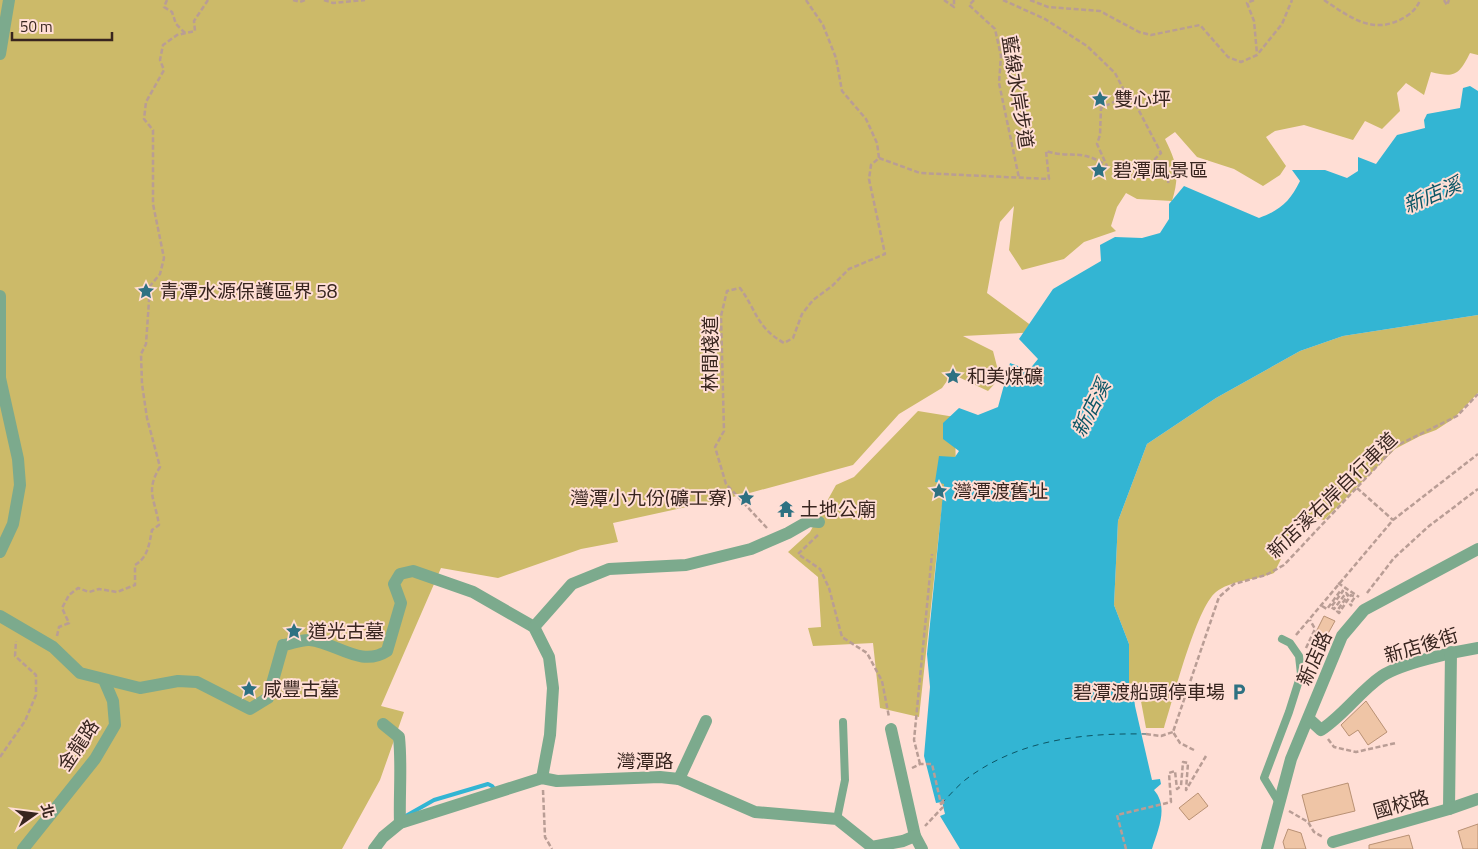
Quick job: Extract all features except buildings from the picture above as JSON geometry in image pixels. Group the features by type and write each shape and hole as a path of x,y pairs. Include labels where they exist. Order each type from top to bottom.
{"street":[{"path":"0,54 9,0"},
{"path":"0,296 0,378 18,459 20,485 13,524 0,552"},
{"path":"534,627 572,584 609,569 686,565 750,549 774,540 809,521 819,522"},
{"name":"新店路","path":"1267,849 1278,801 1291,759 1342,636 1364,610 1478,549"},
{"path":"0,616 53,647 80,673 140,688 178,681 197,682 250,708 268,698 283,646 309,640 366,658 377,657 387,651 401,603 394,584 400,574 413,571 473,592 534,627 549,657 553,688 550,735 542,778"},
{"name":"新店後街","path":"1321,730 1338,719 1383,676 1451,652 1478,648"},
{"path":"1449,809 1451,652"},
{"name":"金龍路","path":"23,849 96,759 115,725 113,701 104,680"},
{"path":"1309,719 1321,730"},
{"path":"679,779 706,721"},
{"path":"383,724 399,737 402,759 399,780 400,823"},
{"path":"892,729 915,836 922,849"},
{"name":"灣潭路","path":"374,849 383,837 400,823 542,778 558,781 679,779 754,812 837,819"},
{"name":"國校路","path":"1333,842 1478,799"},
{"path":"837,819 872,847 903,841 915,836"}],"lane":[{"path":"1278,801 1264,778 1301,674 1299,656 1290,643 1282,639"},
{"path":"837,819 844,780 843,722"}],"path":[{"path":"167,0 164,7 172,12 176,24 185,33"},
{"path":"63,626 69,623 62,608 69,595 78,588 89,592 98,589 117,592 135,584 135,565 143,560 149,548 152,530 159,525 150,492 152,480 160,467 146,418 141,354 146,344 150,286 160,274 164,258 153,204 153,130 144,119 146,102 164,70 160,60 163,45 177,35 195,31 194,21 208,0"},
{"path":"293,0 300,2 305,0"},
{"path":"324,0 333,3 365,0"},
{"path":"806,0 823,25 836,58 842,92 866,119 877,142 879,158"},
{"path":"944,0 954,7 954,0"},
{"path":"1003,0 1044,19 1087,46 1116,73 1128,96 1136,105 1161,153 1155,159 1169,178 1168,183"},
{"path":"1030,0 1048,7 1100,10 1139,32 1151,35 1200,25 1228,57 1241,62 1257,55 1282,24 1292,0"},
{"path":"1254,0 1247,3 1254,21 1257,55"},
{"path":"1324,0 1366,24 1386,26 1411,14 1418,6 1420,0"},
{"path":"1444,0 1447,4 1449,0"},
{"name":"藍線水岸步道","path":"879,158 920,173 1019,178 999,83 1001,56 995,29 969,5 973,1"},
{"path":"1019,178 1049,179 1046,151 1094,156 1107,166 1097,144 1100,135 1101,108 1128,96"},
{"name":"林間棧道","path":"774,540 767,527 726,484 715,448 724,431 721,316 727,291 740,288 750,302 757,320 772,336 784,343 794,338 802,314 813,300 832,286 849,269 885,254 869,179 871,165 879,158"},
{"name":"新店溪右岸自行車道","path":"1173,732 1220,596 1234,584 1266,575 1284,565 1396,446 1457,416 1478,394"},
{"path":"1290,643 1322,606 1338,583 1393,520 1478,454"},
{"path":"1356,488 1393,520"},
{"path":"1366,594 1394,558 1430,526 1478,489"},
{"path":"819,522 824,531 810,541 798,554 820,569 829,588 842,637 867,653 882,681 892,729"},
{"path":"920,764 914,740 932,554"},
{"path":"1338,583 1358,597"},
{"path":"1322,606 1327,609 1341,590 1343,591 1332,607 1334,609 1346,593 1348,595 1336,611 1339,613 1352,595 1354,597 1350,604 1352,606"},
{"path":"1299,656 1305,651 1315,629 1310,620"},
{"path":"0,757 25,721 36,695 36,675 15,656 16,627"},
{"path":"1321,730 1334,747 1356,752 1396,744"},
{"path":"1146,734 1160,736 1173,732 1180,743 1194,750"},
{"path":"1126,849 1117,815 1171,802 1169,773 1175,771 1177,789 1181,786 1182,762 1188,763 1186,790 1206,756"},
{"path":"902,773 920,764 932,764 941,804 943,800 943,807 915,836"},
{"path":"542,778 545,837 552,849"},
{"path":"1278,801 1286,811 1308,822 1314,832 1333,842"}],"shaded area":[{"path":"0,0 1478,0 1478,55 1470,53 1463,66 1455,73 1446,75 1431,72 1424,95 1406,83 1397,93 1400,111 1382,129 1365,121 1353,140 1304,125 1275,131 1266,137 1286,166 1280,175 1263,186 1234,169 1197,157 1175,132 1165,139 1176,169 1176,184 1172,201 1137,199 1126,193 1117,207 1111,226 1116,231 1084,242 1064,259 1022,270 1009,250 1014,206 1000,222 987,293 1040,332 963,336 993,351 1000,378 988,391 952,374 942,388 899,414 853,465 746,494 613,523 618,542 581,549 498,578 441,568 381,706 404,712 380,780 342,849 0,849"},
{"path":"1478,315 1478,393 1453,419 1436,430 1395,449 1324,520 1306,515 1278,548 1281,559 1274,573 1229,585 1216,592 1208,601 1193,635 1164,728 1146,728 1140,696 1145,695 1144,690 1129,687 1129,644 1114,605 1118,521 1147,444 1216,398 1300,351 1343,336"},
{"path":"918,411 955,417 956,483 942,506 919,717 880,708 873,643 813,646 808,628 821,627 818,577 788,552 810,532 836,485 854,477"}],"water":[{"name":"新店溪","path":"1470,86 1478,91 1478,315 1343,336 1300,351 1216,398 1147,444 1118,521 1114,605 1129,644 1129,687 1133,689 1135,706 1152,780 1160,779 1161,784 1154,790 1161,804 1162,811 1152,849 960,849 940,816 945,814 942,802 936,803 924,756 930,687 927,654 944,484 935,482 939,456 955,457 959,451 943,439 943,423 959,408 978,415 998,407 1010,363 1029,370 1038,359 1019,339 1053,289 1101,261 1100,245 1115,237 1142,238 1160,233 1169,219 1169,204 1184,186 1259,218 1279,208 1292,194 1300,181 1292,170 1325,170 1347,178 1358,171 1358,157 1376,164 1397,135 1425,128 1424,120 1427,114 1460,108 1463,88"}],"waterway":[{"path":"404,817 434,800 488,784 495,790"}],"ferry route":[{"path":"941,804 958,786 989,764 1032,746 1077,737 1146,734"}],"place":[{"name":"雙心坪","path":"1100,99"},
{"name":"碧潭風景區","path":"1099,170"},
{"name":"青潭水源保護區界 58","path":"146,291"},
{"name":"和美煤礦","path":"953,376"},
{"name":"灣潭渡舊址","path":"939,491"},
{"name":"灣潭小九份(礦工寮)","path":"746,498"},
{"name":"土地公廟","path":"786,509"},
{"name":"道光古墓","path":"294,631"},
{"name":"咸豐古墓","path":"249,689"},
{"name":"碧潭渡船頭停車場","path":"1239,692"}]}
